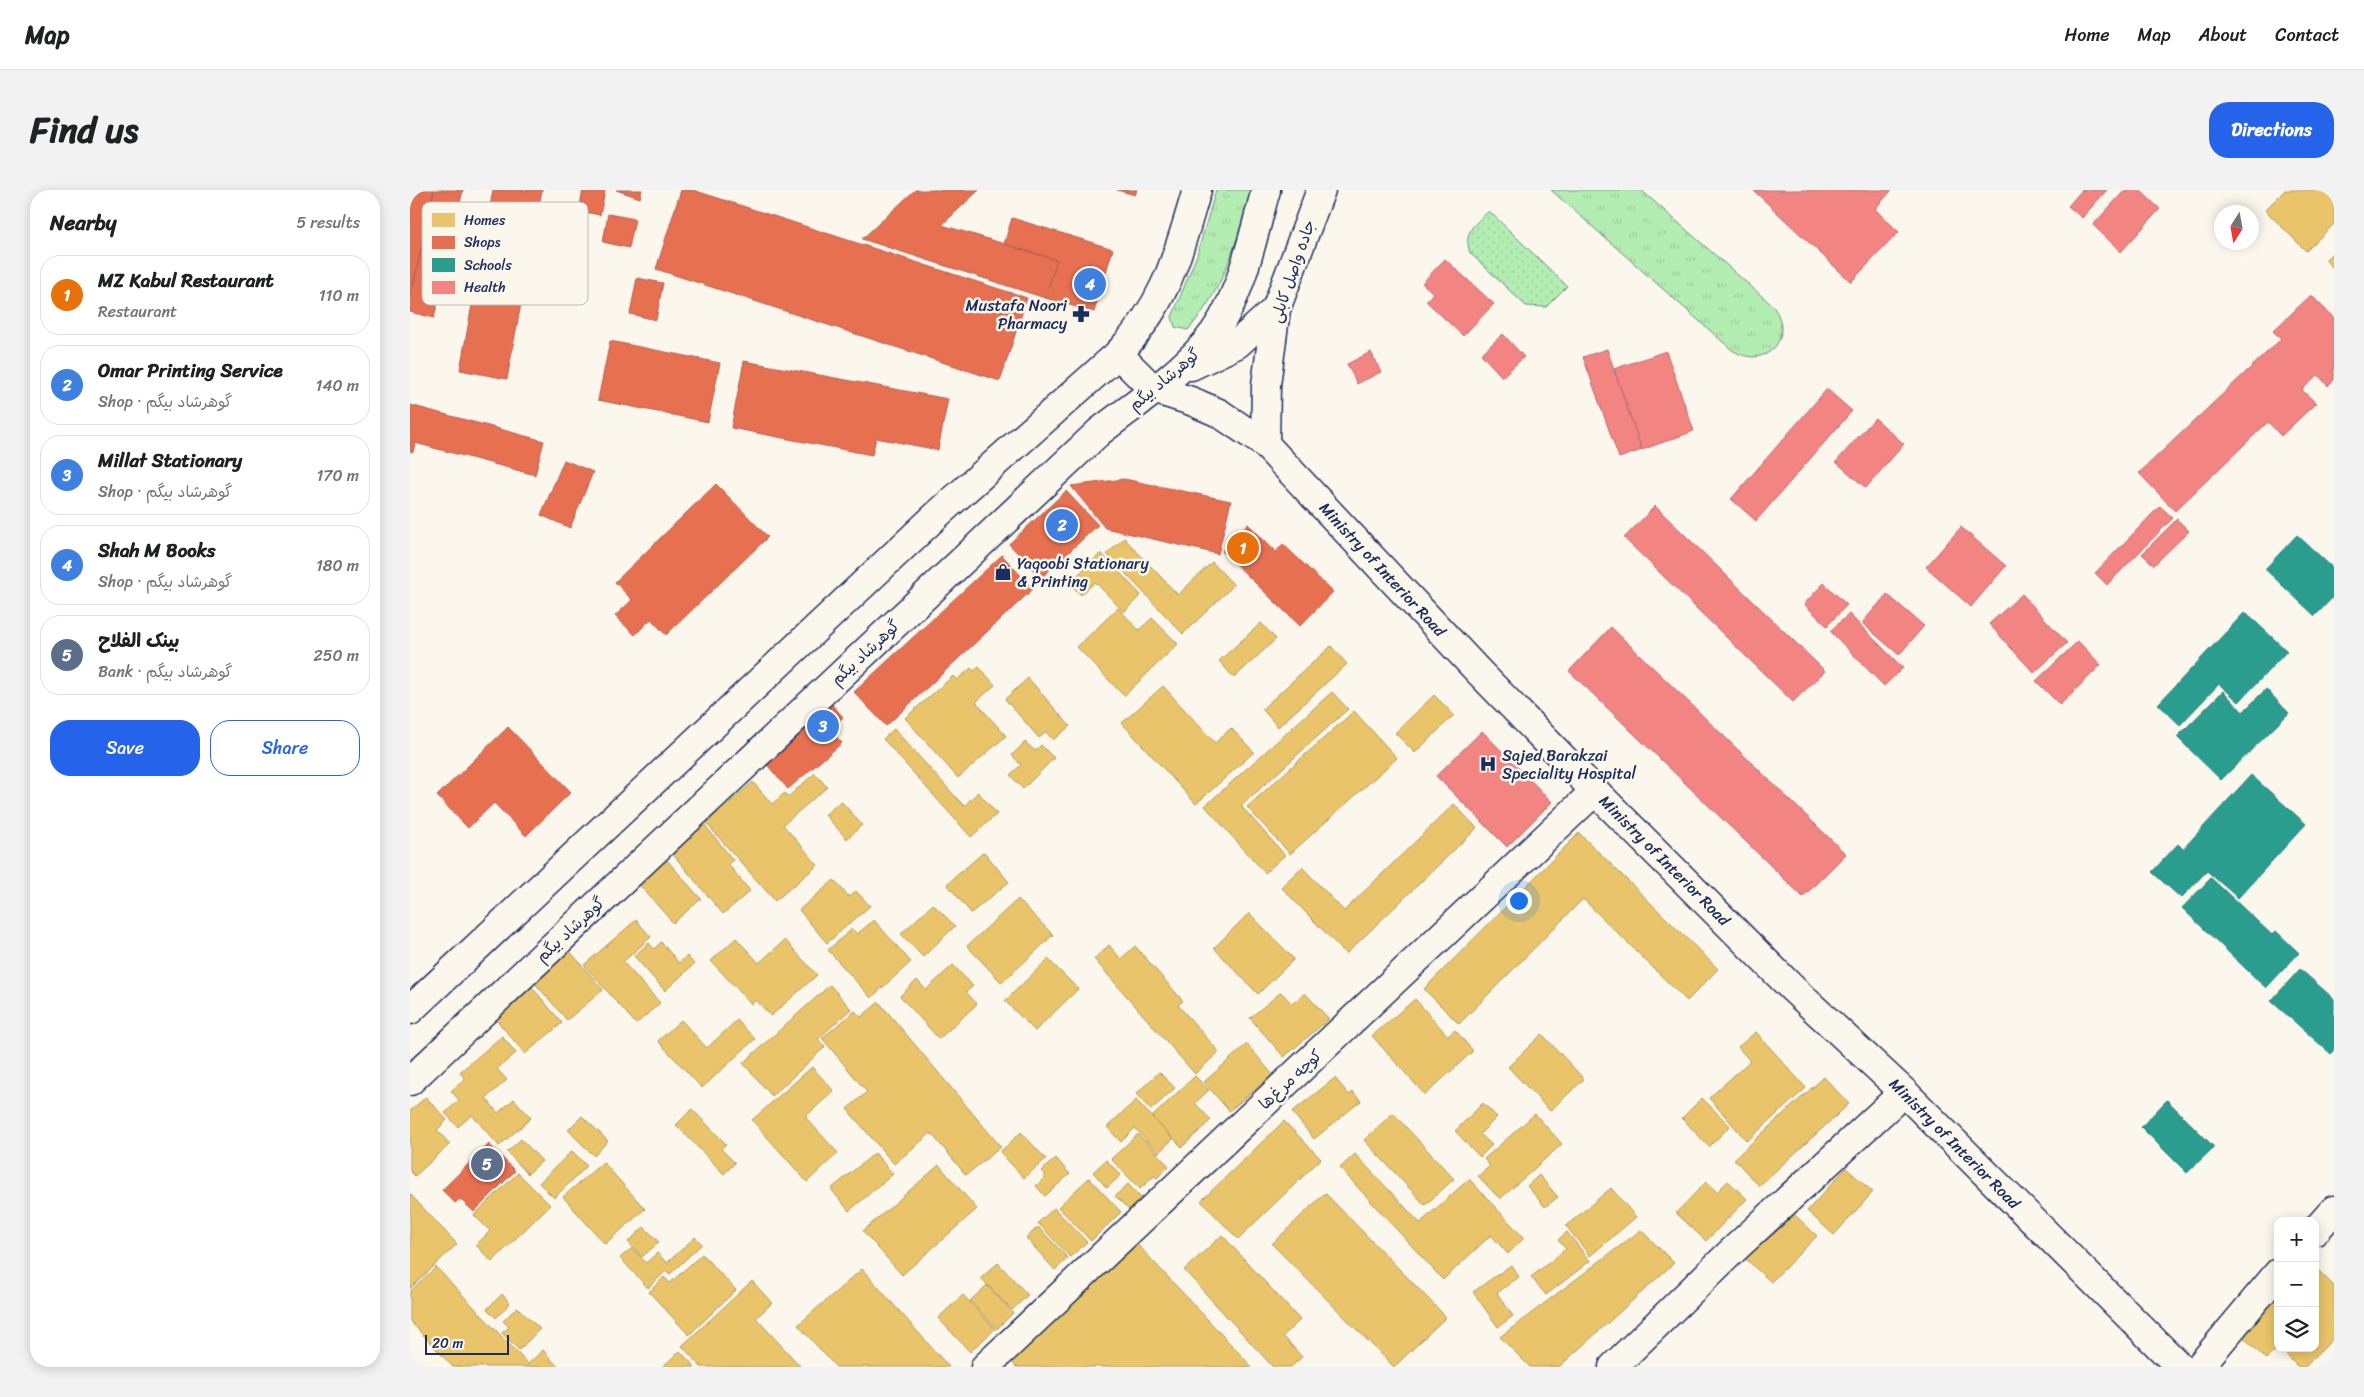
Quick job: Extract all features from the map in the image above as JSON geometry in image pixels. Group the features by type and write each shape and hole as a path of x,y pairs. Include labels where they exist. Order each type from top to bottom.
{"street":[{"path":"410,1010 932,519 1133,339 1156,307 1172,271 1197,190"},
{"name":"گوهرشاد بیگم","path":"410,1081 1099,432 1164,382 1206,343 1229,307 1239,282 1266,190"},
{"name":"جاده واصل کابلی","path":"1265,444 1266,385 1276,309 1321,190"},
{"path":"1164,382 1237,344 1276,309"},
{"name":"Ministry of Interior Road","path":"1118,354 1191,401 1219,413 1265,444 1472,664 1595,791 1793,989 1904,1092 2180,1367"},
{"name":"کوچه مرغ‌ها","path":"985,1367 1595,791"},
{"path":"1613,1367 1728,1255 1904,1092"},
{"path":"2319,1227 2334,1210"},
{"path":"2199,1367 2274,1278"}],"green space":[{"path":"1216,190 1251,190 1228,264 1211,298 1188,330 1175,327 1172,317 1197,255"},
{"path":"1551,190 1641,190 1772,305 1779,317 1781,329 1779,339 1774,348 1766,354 1756,357 1745,356 1732,350"},
{"path":"1489,211 1567,286 1546,307 1526,306 1470,253 1468,239 1471,229"}],"building: Homes":[{"path":"2285,190 2334,190 2334,224 2306,251 2265,210"},
{"path":"2334,251 2334,269 2325,260"},
{"path":"1124,538 1178,595 1212,562 1234,585 1183,634 1107,554"},
{"path":"1101,553 1141,595 1124,612 1095,582 1081,595 1069,583"},
{"path":"1118,608 1139,630 1152,618 1178,644 1124,696 1077,647"},
{"path":"1261,623 1276,639 1234,678 1219,661"},
{"path":"1331,646 1347,664 1278,727 1262,709"},
{"path":"979,667 995,685 976,702 1006,736 958,778 905,718 953,676 957,680 971,668 974,671"},
{"path":"1028,678 1070,726 1053,740 1046,732 1039,738 1005,699"},
{"path":"1163,686 1215,743 1231,728 1254,752 1196,804 1122,723"},
{"path":"1332,692 1348,709 1241,806 1285,855 1265,873 1205,806"},
{"path":"1434,695 1454,715 1415,753 1395,733"},
{"path":"1354,711 1397,758 1290,854 1247,807"},
{"path":"894,729 964,806 978,792 997,814 971,837 883,739"},
{"path":"1025,742 1035,751 1041,745 1054,758 1023,789 1010,775 1021,765 1012,755"},
{"path":"815,773 827,787 783,825 818,865 775,901 706,823 753,782 772,804 785,793 788,797"},
{"path":"841,801 862,825 847,839 825,815"},
{"path":"1454,804 1477,828 1346,954 1281,887 1302,867 1344,911"},
{"path":"704,824 733,860 728,864 750,891 723,914 671,852"},
{"path":"1579,833 1718,969 1687,1001 1583,899 1459,1024 1424,989"},
{"path":"984,852 1009,882 971,913 947,884"},
{"path":"665,858 701,899 673,923 637,882"},
{"path":"834,880 849,897 856,891 870,906 827,943 799,910"},
{"path":"1018,899 1053,935 1002,983 967,946"},
{"path":"933,904 955,926 923,957 901,934"},
{"path":"1249,913 1294,959 1258,994 1214,948"},
{"path":"636,920 651,937 623,962 660,1003 636,1024 584,965"},
{"path":"874,920 911,962 871,998 828,950 852,929 857,934"},
{"path":"736,938 759,963 785,940 817,975 771,1016 756,1000 751,1004 711,961"},
{"path":"661,942 679,963 687,956 694,964 665,991 634,956 649,943 654,949"},
{"path":"1109,945 1121,959 1135,946 1183,1001 1178,1005 1219,1052 1195,1074 1094,959"},
{"path":"568,949 603,990 567,1020 532,980"},
{"path":"1048,959 1078,989 1035,1031 1005,1001"},
{"path":"953,965 973,986 966,992 977,1004 939,1039 900,996 917,980 926,990"},
{"path":"830,985 851,1009 818,1039 825,1047 772,1096 743,1063"},
{"path":"531,986 562,1023 525,1054 494,1017"},
{"path":"1281,992 1292,1004 1305,993 1329,1019 1284,1057 1250,1018"},
{"path":"1415,999 1448,1036 1455,1030 1473,1051 1425,1095 1372,1036"},
{"path":"879,1002 1001,1147 966,1175 931,1133 894,1164 847,1109 867,1092 822,1038 855,1011 861,1017"},
{"path":"681,1020 707,1048 737,1020 755,1039 702,1088 658,1041"},
{"path":"1756,1032 1806,1088 1747,1141 1709,1098 1750,1061 1738,1047"},
{"path":"1542,1034 1584,1079 1550,1111 1508,1067"},
{"path":"502,1036 516,1053 497,1069 507,1080 486,1098 498,1113 514,1099 531,1118 499,1146 472,1115 458,1127 445,1113 459,1100 451,1091 465,1079 460,1072"},
{"path":"1247,1044 1273,1075 1229,1111 1204,1082"},
{"path":"812,1067 834,1091 805,1117 838,1153 807,1182 752,1120"},
{"path":"1159,1072 1175,1088 1151,1110 1136,1094"},
{"path":"1195,1076 1209,1090 1195,1103 1211,1120 1182,1147 1152,1117"},
{"path":"1824,1077 1849,1104 1759,1186 1734,1159"},
{"path":"1335,1078 1349,1095 1353,1092 1361,1101 1314,1139 1292,1112"},
{"path":"426,1097 447,1120 437,1130 450,1144 415,1176 410,1171 410,1111"},
{"path":"1702,1098 1730,1126 1709,1147 1682,1118"},
{"path":"1136,1100 1173,1139 1158,1153 1135,1128 1121,1142 1107,1127"},
{"path":"1483,1103 1497,1117 1480,1134 1492,1145 1480,1157 1455,1131"},
{"path":"692,1109 726,1144 721,1149 735,1163 724,1174 676,1125"},
{"path":"1393,1113 1454,1179 1425,1205 1364,1140"},
{"path":"1535,1114 1562,1144 1500,1199 1478,1176 1490,1166 1484,1159"},
{"path":"582,1116 608,1141 594,1156 568,1130"},
{"path":"1284,1121 1321,1159 1238,1239 1201,1201"},
{"path":"1021,1132 1046,1159 1024,1178 1000,1152"},
{"path":"1138,1134 1169,1166 1157,1178 1154,1176 1140,1189 1111,1159"},
{"path":"521,1139 542,1161 528,1174 507,1152"},
{"path":"572,1151 587,1166 554,1198 539,1183"},
{"path":"875,1153 893,1174 849,1211 831,1189"},
{"path":"1355,1154 1420,1223 1469,1179 1524,1238 1508,1254 1491,1235 1443,1280 1340,1168"},
{"path":"1056,1158 1070,1174 1045,1196 1036,1186 1046,1176 1041,1171"},
{"path":"1106,1160 1121,1175 1107,1188 1093,1172"},
{"path":"603,1162 645,1209 605,1244 563,1197"},
{"path":"939,1165 977,1209 902,1275 863,1231"},
{"path":"1846,1168 1873,1192 1834,1235 1807,1211"},
{"path":"518,1173 550,1205 492,1262 476,1245 490,1231 474,1215"},
{"path":"1539,1175 1558,1197 1545,1207 1527,1186"},
{"path":"1089,1178 1121,1212 1091,1241 1058,1207"},
{"path":"1728,1181 1747,1199 1706,1241 1676,1213 1706,1182 1717,1192"},
{"path":"1128,1184 1141,1198 1129,1210 1115,1196"},
{"path":"1611,1188 1636,1217 1590,1256 1566,1226"},
{"path":"1325,1193 1446,1317 1394,1367 1272,1244"},
{"path":"410,1194 457,1244 410,1289"},
{"path":"1054,1208 1087,1242 1070,1257 1038,1223"},
{"path":"1794,1214 1817,1236 1771,1282 1738,1252 1763,1226 1773,1235"},
{"path":"644,1227 659,1242 642,1257 628,1242"},
{"path":"1038,1227 1068,1258 1055,1270 1026,1238"},
{"path":"1641,1230 1674,1263 1559,1367 1530,1367 1500,1337"},
{"path":"1567,1232 1590,1261 1546,1295 1531,1277 1566,1249 1558,1240"},
{"path":"1222,1235 1300,1320 1283,1336 1302,1357 1291,1367 1273,1367 1184,1270"},
{"path":"695,1237 702,1244 670,1274 666,1271 648,1288 620,1258 632,1248 646,1263 657,1253 667,1263"},
{"path":"1137,1244 1252,1367 1016,1367 1011,1361"},
{"path":"702,1254 736,1290 689,1335 649,1292 664,1277 670,1283"},
{"path":"998,1263 1028,1295 1012,1310 981,1278"},
{"path":"1511,1265 1519,1277 1497,1293 1513,1316 1498,1327 1473,1292"},
{"path":"436,1267 528,1364 543,1350 558,1367 453,1367 410,1321 410,1292"},
{"path":"862,1269 949,1367 836,1367 798,1325"},
{"path":"2319,1271 2334,1286 2334,1338 2305,1367 2298,1367 2283,1352 2319,1352"},
{"path":"752,1281 772,1303 756,1318 801,1367 701,1367 682,1346"},
{"path":"987,1285 1013,1313 997,1329 970,1301"},
{"path":"502,1294 510,1303 496,1318 487,1309"},
{"path":"963,1295 995,1329 970,1352 938,1318"},
{"path":"2274,1296 2274,1352 2266,1359 2238,1332"},
{"path":"517,1307 540,1329 519,1350 502,1333 509,1327 503,1321"},
{"path":"680,1351 695,1367 662,1367"}],"building: Shops":[{"path":"410,190 434,190 431,202 422,202 422,246 410,301"},
{"path":"434,190 463,190 460,202 431,202"},
{"path":"493,190 542,190 540,202 491,202"},
{"path":"583,190 605,191 600,215 588,213 588,202 581,202"},
{"path":"616,190 642,190 640,198"},
{"path":"681,190 693,190 1027,298 1000,381 656,269"},
{"path":"915,190 979,190 942,225 1057,260 1045,298 862,239"},
{"path":"1117,190 1137,190 1135,195"},
{"path":"608,214 635,219 629,248 603,242"},
{"path":"1012,218 1113,249 1094,312 1045,298 1057,260 1004,244"},
{"path":"422,246 422,305 437,305 434,318 410,312 410,301"},
{"path":"637,278 663,283 656,320 630,314"},
{"path":"472,305 521,305 507,379 460,370"},
{"path":"610,341 720,363 708,422 598,400"},
{"path":"744,361 948,399 938,450 876,438 872,455 731,428"},
{"path":"410,405 544,441 535,475 415,443 413,452 410,451"},
{"path":"564,460 593,472 570,528 541,515"},
{"path":"1124,479 1231,501 1218,554 1105,528 1071,486"},
{"path":"716,484 768,537 666,635 651,619 635,635 615,616 632,600 615,582"},
{"path":"1066,491 1098,525 1041,578 1009,544"},
{"path":"1248,524 1276,552 1283,544 1333,592 1300,626 1222,551"},
{"path":"1002,555 1033,589 886,726 854,692"},
{"path":"830,702 843,717 829,729 842,743 788,789 762,759"},
{"path":"508,727 571,792 526,836 494,803 468,828 437,796"},
{"path":"489,1144 515,1171 474,1212 460,1199 455,1203 442,1190"}],"building: Schools":[{"path":"2297,535 2334,569 2334,596 2315,616 2265,569"},
{"path":"2245,612 2287,651 2239,702 2219,684 2180,725 2158,704"},
{"path":"2266,689 2289,713 2221,780 2177,737 2223,691 2243,712"},
{"path":"2251,775 2306,824 2238,898 2207,871 2181,898 2152,872 2178,844 2183,849"},
{"path":"2211,878 2272,935 2276,931 2299,953 2266,988 2182,908"},
{"path":"2300,969 2334,999 2334,1051 2331,1054 2271,1001"},
{"path":"2167,1100 2214,1147 2187,1173 2141,1127"}],"building: Health":[{"path":"1753,190 1892,190 1875,209 1899,232 1851,282"},
{"path":"2082,190 2107,190 2082,218 2068,206"},
{"path":"2125,190 2140,190 2160,209 2121,252 2093,225"},
{"path":"1445,259 1494,304 1463,336 1426,301 1433,293 1422,283"},
{"path":"2311,295 2334,318 2334,380 2328,386 2318,375 2302,390 2316,403 2281,436 2268,422 2175,511 2139,473 2281,339 2273,331"},
{"path":"1503,334 1524,357 1502,377 1481,354"},
{"path":"1607,349 1642,450 1619,458 1583,357"},
{"path":"1666,351 1694,431 1642,450 1614,369"},
{"path":"1371,352 1381,372 1357,384 1347,364"},
{"path":"1827,389 1852,411 1756,521 1731,499"},
{"path":"1875,418 1904,444 1866,488 1836,462"},
{"path":"1655,506 1825,671 1793,702 1624,538"},
{"path":"2160,506 2173,518 2107,585 2095,573"},
{"path":"2177,519 2189,531 2154,565 2142,554"},
{"path":"1961,527 2006,566 1971,607 1926,567"},
{"path":"1824,583 1847,605 1827,626 1804,604"},
{"path":"1887,594 1924,626 1899,655 1862,623"},
{"path":"2022,594 2067,643 2034,673 1989,624"},
{"path":"1849,614 1903,668 1884,686 1830,631"},
{"path":"1611,627 1846,854 1803,897 1569,671"},
{"path":"2078,641 2101,665 2060,705 2036,681"},
{"path":"1482,731 1552,802 1507,847 1436,776"}],"place":[{"name":"Shah M Books","path":"1090,284"},
{"name":"Mustafa Noori Pharmacy","path":"1081,314"},
{"name":"Omar Printing Service","path":"1062,525"},
{"name":"MZ Kabul Restaurant","path":"1243,548"},
{"name":"Yaqoobi Stationary & Printing","path":"1003,572"},
{"name":"Millat Stationary","path":"823,726"},
{"name":"Sajed Barakzai Speciality Hospital","path":"1488,764"},
{"name":"بینک الفلاح","path":"487,1164"}]}
